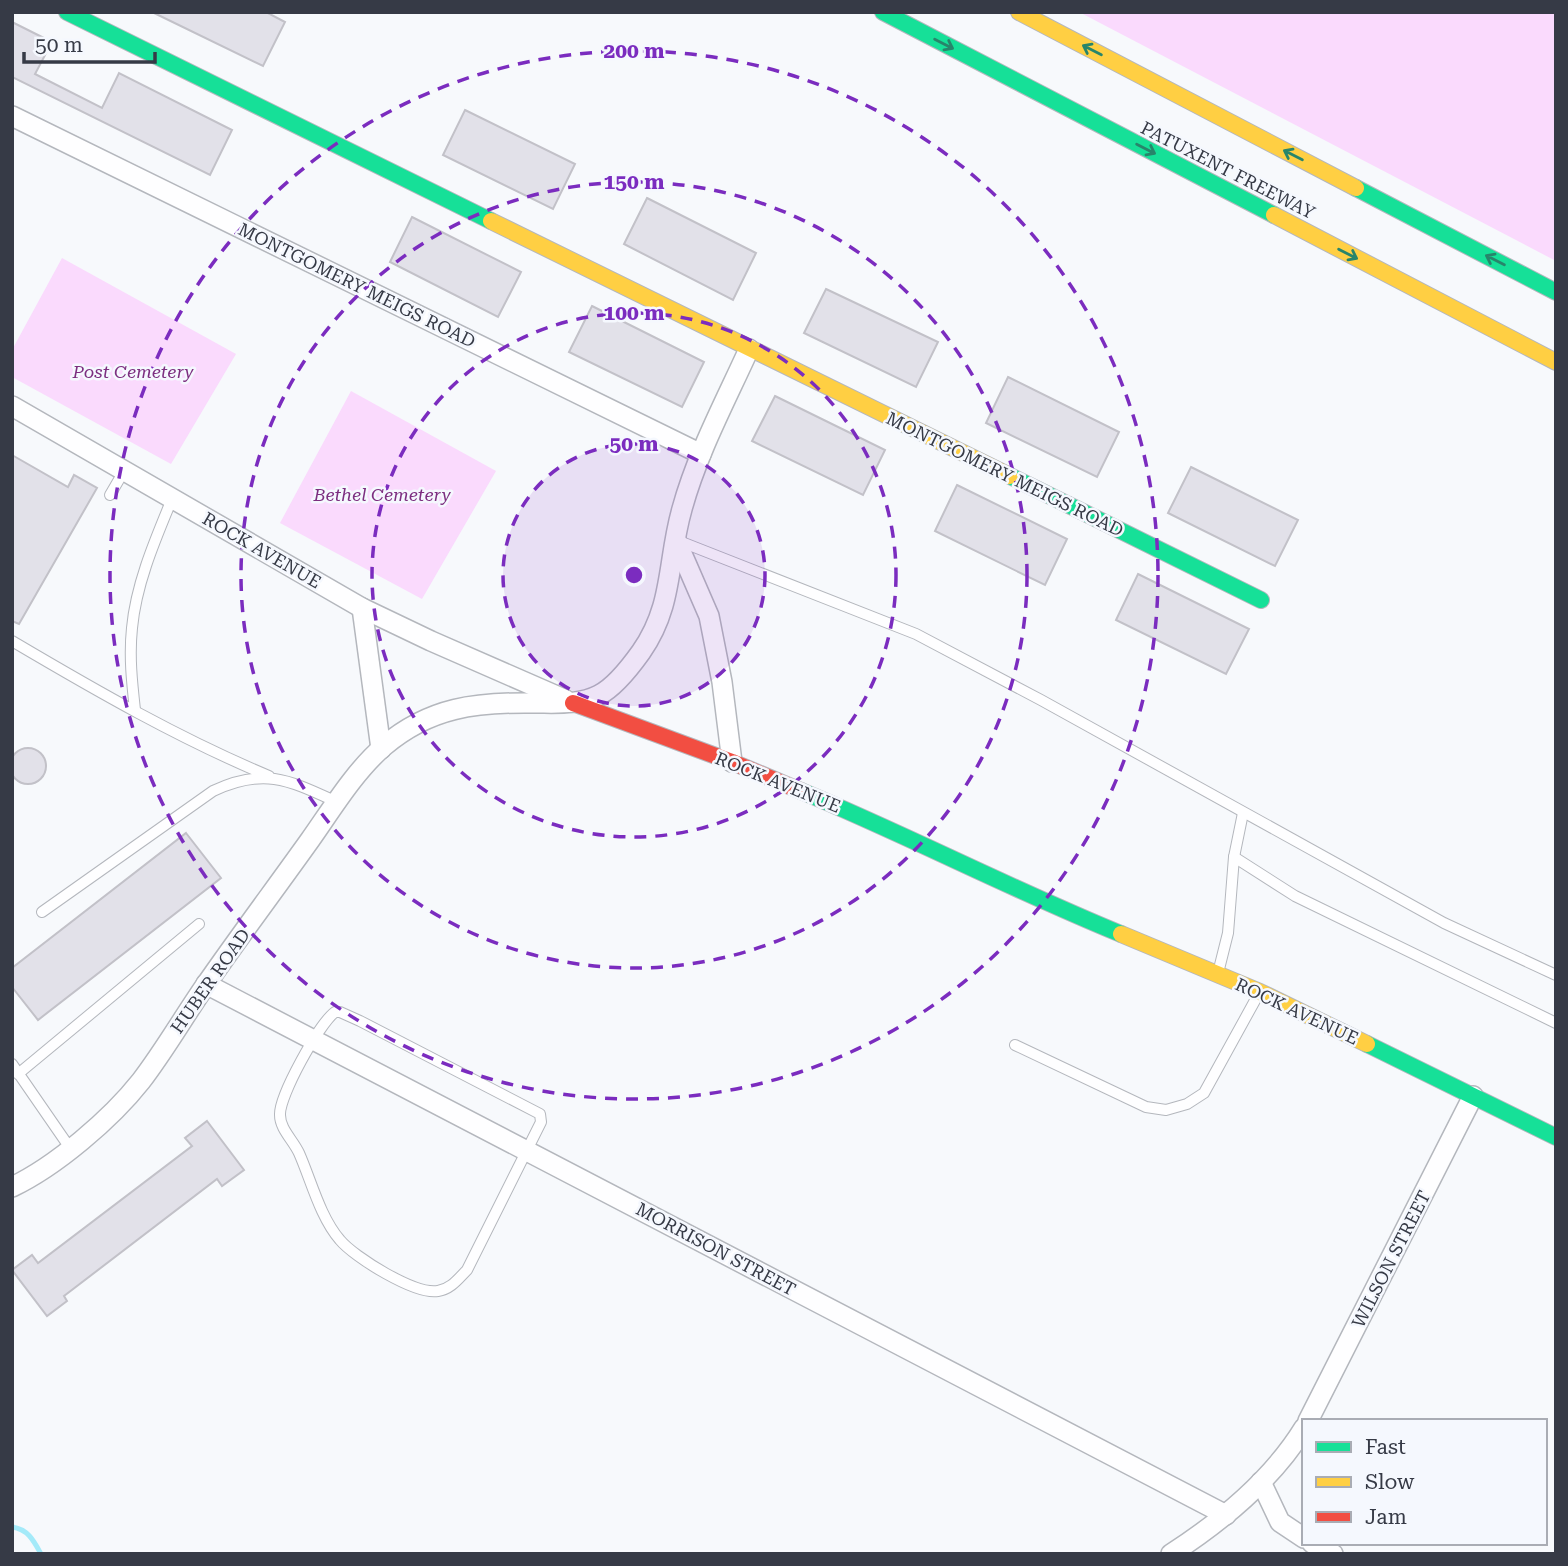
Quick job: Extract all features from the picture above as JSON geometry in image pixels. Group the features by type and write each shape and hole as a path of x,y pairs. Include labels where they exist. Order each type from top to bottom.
{"main road":[{"name":"MONTGOMERY MEIGS ROAD","path":"67,12 1261,600"},
{"name":"PATUXENT FREEWAY","path":"883,12 1556,362"},
{"path":"1018,12 1556,292"},
{"name":"ROCK AVENUE","path":"573,703 732,762 884,825 1033,898 1260,992 1556,1137"}],"street":[{"name":"MONTGOMERY MEIGS ROAD","path":"12,117 701,454"},
{"path":"573,703 600,694 620,676 641,653 660,620 670,585 675,539 682,510 701,454 750,349"},
{"name":"ROCK AVENUE","path":"12,406 362,608 573,703"},
{"path":"675,539 709,616 722,682 732,762"},
{"path":"362,608 381,749"},
{"name":"HUBER ROAD","path":"12,1187 51,1164 70,1149 139,1084 206,984 338,802 381,749 405,729 450,709 498,702 573,703"},
{"name":"MORRISON STREET","path":"206,984 1226,1515"},
{"name":"WILSON STREET","path":"1309,1419 1473,1096"},
{"path":"1171,1554 1226,1515 1279,1463 1302,1431"},
{"path":"1261,1482 1280,1522 1302,1537"},
{"path":"1316,1545 1333,1554"}],"lane":[{"path":"110,495 124,471"},
{"path":"135,710 131,674 132,627 143,576 172,499"},
{"path":"675,539 916,634 1041,700 1444,923 1556,975"},
{"path":"12,641 135,710 238,762 338,802"},
{"path":"42,912 213,791 233,781 258,777 276,778"},
{"path":"1217,974 1228,933 1234,857 1243,813"},
{"path":"1234,857 1295,896 1556,1023"},
{"path":"18,1074 199,924"},
{"path":"1014,1045 1146,1107 1166,1110 1187,1104 1204,1093 1260,992"},
{"path":"340,1012 540,1114 541,1122 467,1270 450,1287 434,1292 400,1280 372,1267 340,1240 314,1193 298,1152 281,1123 279,1111 312,1039 328,1017 340,1012"},
{"path":"12,1063 70,1149"}],"green space":[{"path":"1079,12 1556,12 1556,261"},
{"name":"Post Cemetery","path":"62,258 236,354 171,464 12,377 12,350"},
{"name":"Bethel Cemetery","path":"351,391 496,471 422,599 280,523"}],"building":[{"path":"152,12 266,12 285,22 263,66"},
{"path":"12,22 52,42 35,74 102,108 119,73 232,130 210,175 12,77"},
{"path":"465,110 575,164 553,209 443,155"},
{"path":"647,198 756,253 733,300 624,244"},
{"path":"412,217 521,272 498,317 390,262"},
{"path":"826,289 938,342 916,387 804,333"},
{"path":"592,306 704,362 682,407 569,352"},
{"path":"1008,377 1119,432 1097,477 986,423"},
{"path":"775,396 885,450 863,495 752,441"},
{"path":"12,455 68,487 74,475 97,488 19,624 12,621"},
{"path":"1191,467 1298,520 1275,566 1168,513"},
{"path":"957,485 1067,539 1045,585 935,531"},
{"path":"1138,574 1249,629 1226,674 1116,620"},
{"path":"28,748 41,753 46,766 41,779 28,784 15,779 10,766 15,753"},
{"path":"186,833 221,878 38,1020 12,987 12,968"},
{"path":"207,1121 244,1170 222,1186 217,1179 64,1296 67,1301 47,1316 12,1270 32,1255 38,1263 192,1146 185,1138"}],"waterway":[{"path":"12,1527 26,1533 41,1554"}],"traffic: fast":[{"path":"67,12 491,221"},
{"path":"883,12 1274,215"},
{"path":"1356,188 1556,292"},
{"path":"1010,476 1261,600"},
{"path":"801,791 1121,934"},
{"path":"1367,1044 1556,1137"}],"traffic: slow":[{"path":"1019,12 1356,188"},
{"path":"1274,215 1556,362"},
{"path":"491,221 1010,476"},
{"path":"1121,934 1260,992 1367,1044"}],"traffic: jam":[{"path":"573,703 732,762 801,791"}]}
